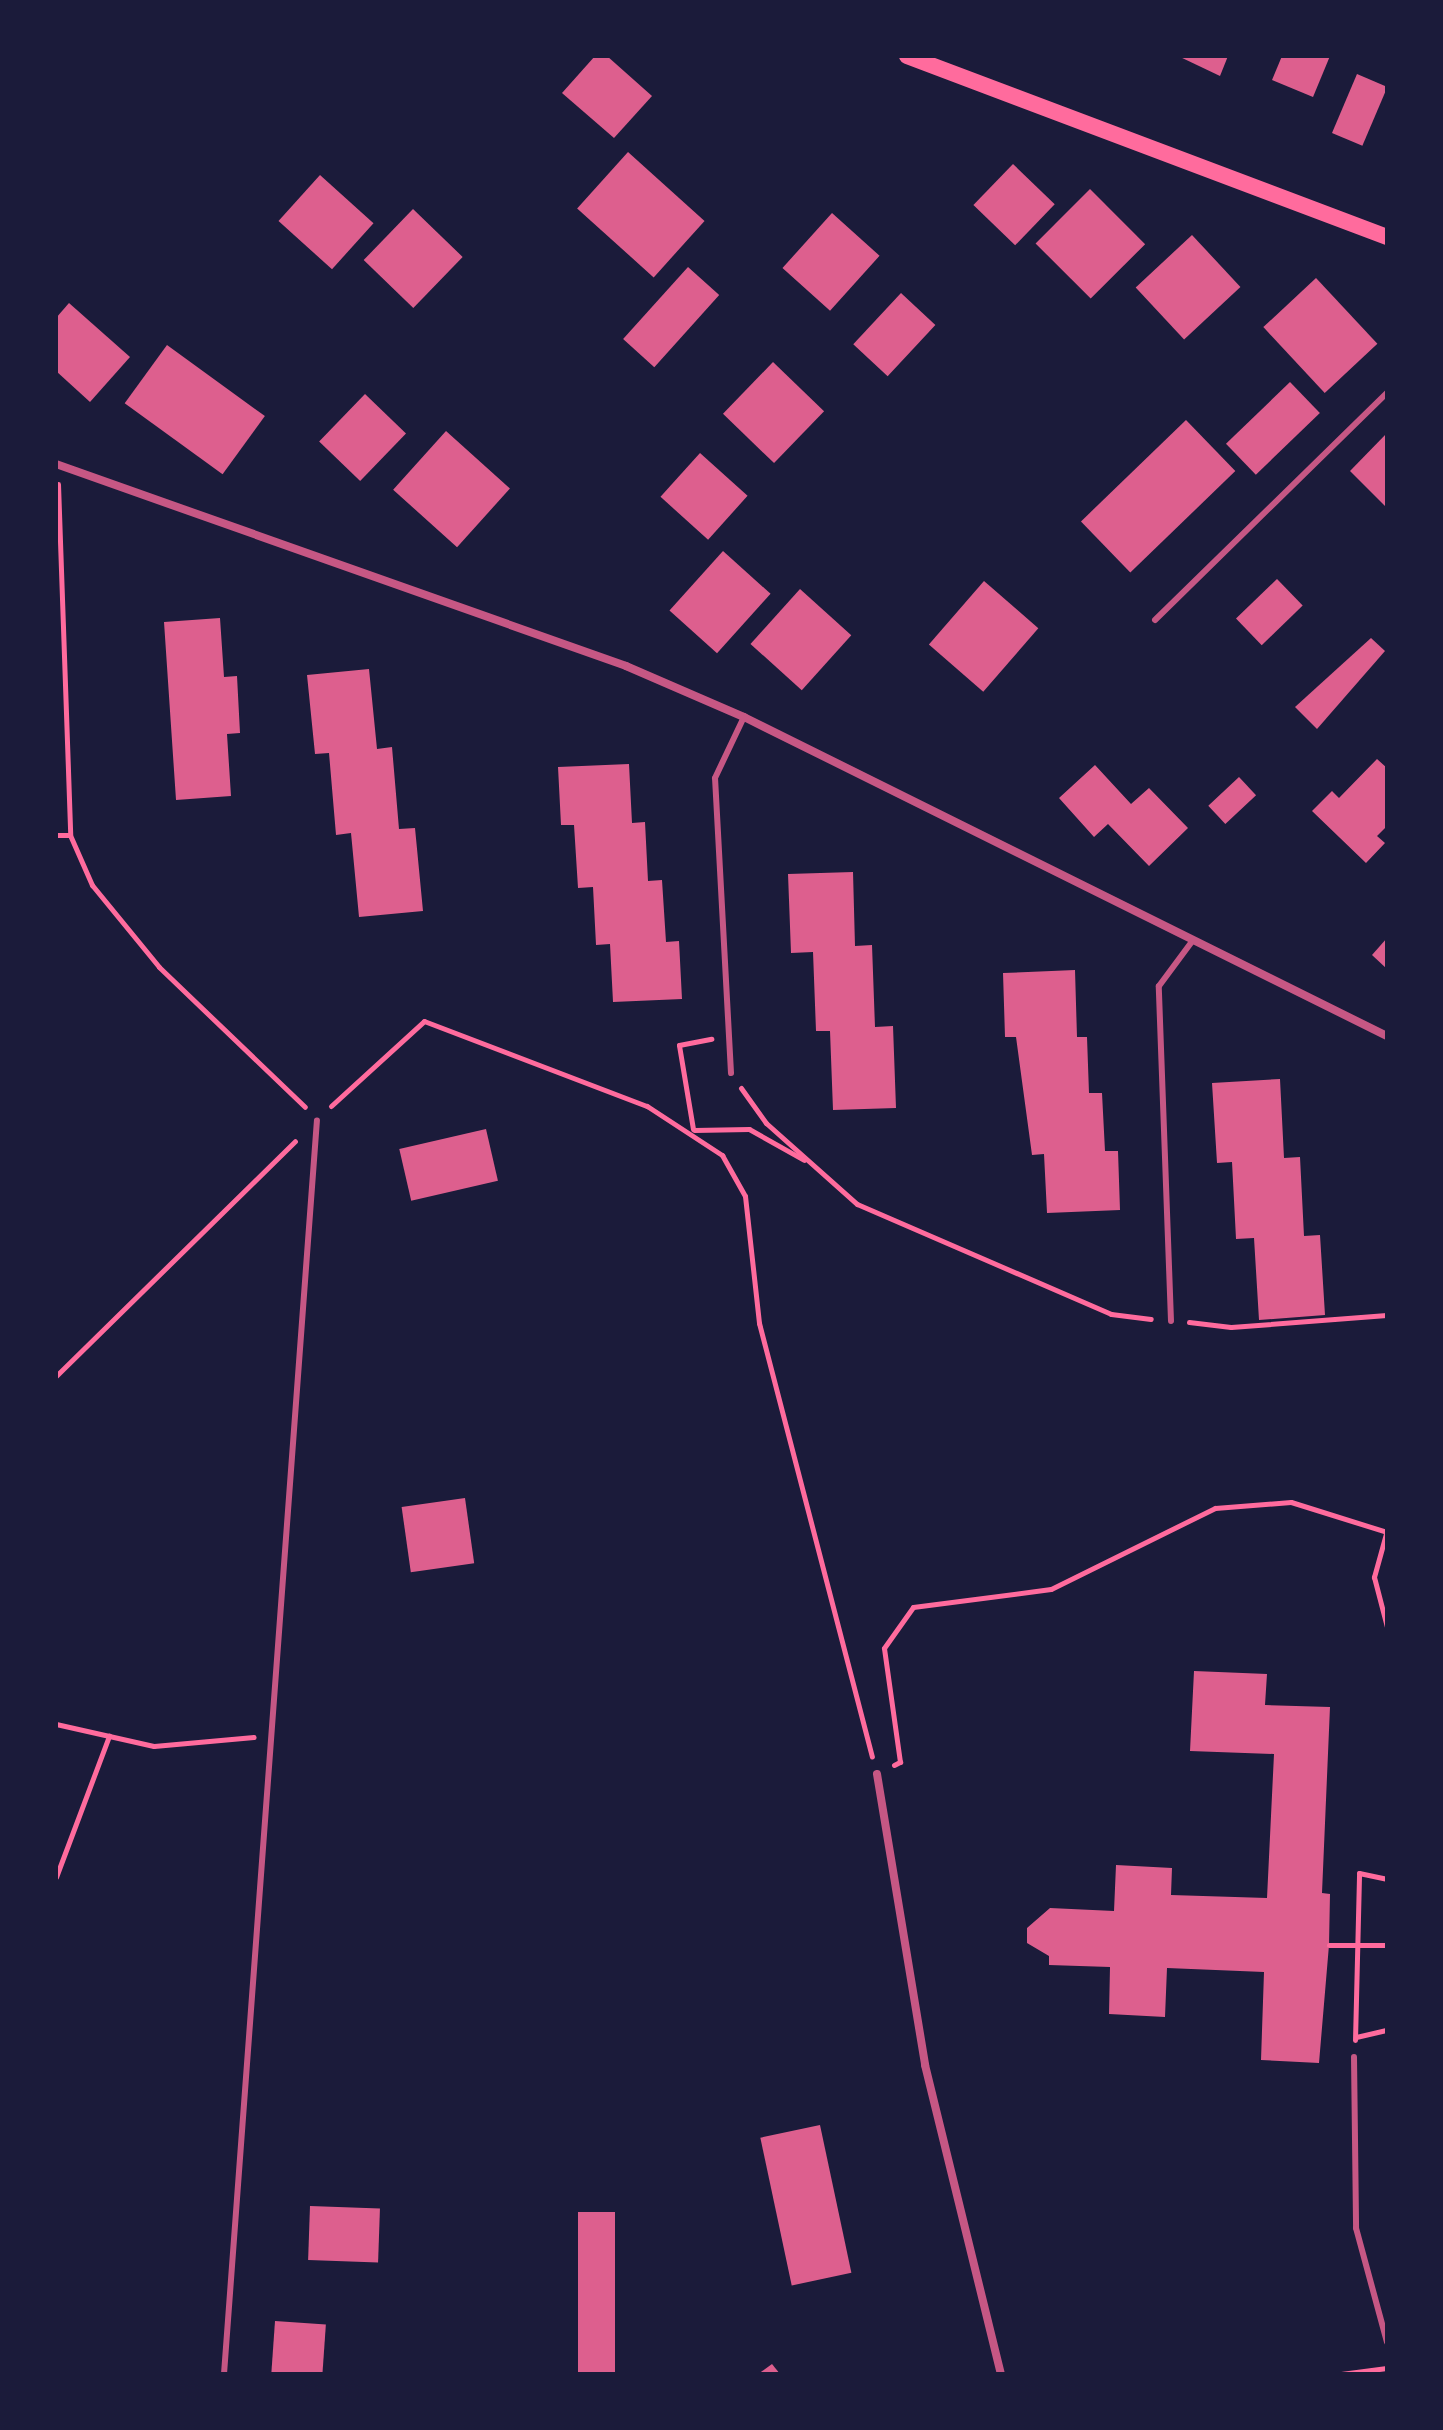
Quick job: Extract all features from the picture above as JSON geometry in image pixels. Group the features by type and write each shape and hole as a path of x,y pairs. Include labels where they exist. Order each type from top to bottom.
{"main road":[{"path":"907,56 1387,237"}],"street":[{"path":"57,464 626,666 744,717 1387,1036"},
{"path":"877,1774 925,2065 1001,2374"}],"lane":[{"path":"1155,620 1387,393"},
{"path":"731,1073 715,778 744,717"},
{"path":"1171,1321 1159,986 1193,940"},
{"path":"224,2374 275,1736 317,1120"},
{"path":"1354,2057 1356,2228 1387,2342"}],"path":[{"path":"57,464 70,835 92,885 159,967 317,1120"},
{"path":"56,835 70,835"},
{"path":"56,1376 317,1120 424,1021 693,1130 722,1155 745,1196 759,1323 877,1774 900,1762 884,1648 913,1607 1051,1589 1215,1508 1291,1502 1387,1531 1374,1577 1387,1627"},
{"path":"693,1130 679,1045 730,1036"},
{"path":"731,1073 766,1123 857,1204 1111,1314 1231,1327 1387,1315"},
{"path":"693,1130 749,1129 815,1166"},
{"path":"56,1724 154,1746 275,1736"},
{"path":"56,1877 109,1736"},
{"path":"1387,1879 1359,1873 1355,2037 1387,2030"},
{"path":"1329,1945 1387,1945"},
{"path":"1341,2374 1387,2368"}],"building":[{"path":"595,56 607,56 652,96 614,138 562,93"},
{"path":"1178,56 1228,56 1220,76"},
{"path":"1282,56 1330,56 1313,97 1272,80"},
{"path":"1357,74 1387,87 1362,146 1332,133"},
{"path":"628,152 705,221 654,277 577,208"},
{"path":"1013,164 1055,204 1015,245 973,205"},
{"path":"320,175 374,223 332,269 279,221"},
{"path":"1090,189 1145,244 1091,299 1036,243"},
{"path":"413,209 463,257 413,308 364,260"},
{"path":"832,213 880,256 830,311 782,268"},
{"path":"1192,235 1240,287 1184,339 1136,288"},
{"path":"688,267 719,295 654,367 623,339"},
{"path":"1316,278 1377,344 1325,393 1263,327"},
{"path":"901,293 935,325 888,376 853,344"},
{"path":"69,303 130,357 90,402 56,371 56,318"},
{"path":"167,345 265,416 223,474 125,403"},
{"path":"773,362 824,411 774,463 723,414"},
{"path":"1290,382 1320,413 1256,475 1226,444"},
{"path":"365,394 406,434 360,481 319,441"},
{"path":"1186,420 1235,471 1130,572 1081,521"},
{"path":"446,431 510,489 457,547 393,490"},
{"path":"1387,433 1387,508 1350,471"},
{"path":"700,453 748,496 708,540 661,497"},
{"path":"723,551 771,594 717,653 669,610"},
{"path":"1277,579 1303,606 1262,645 1236,619"},
{"path":"984,581 1038,628 983,692 929,644"},
{"path":"800,589 851,635 802,690 750,644"},
{"path":"220,618 224,677 237,676 240,733 227,734 231,796 176,800 164,622"},
{"path":"1371,638 1385,651 1317,729 1295,707"},
{"path":"369,669 377,749 392,747 399,829 415,828 423,911 359,917 351,833 336,835 329,753 315,754 307,675"},
{"path":"1377,759 1387,768 1387,826 1377,836 1385,843 1366,863 1312,811 1332,791 1339,798"},
{"path":"629,764 632,823 645,822 648,881 662,880 666,942 679,941 682,999 613,1002 610,944 596,945 593,887 578,888 574,825 561,825 558,767"},
{"path":"1095,765 1131,804 1149,788 1188,828 1149,866 1108,824 1094,837 1059,798"},
{"path":"1239,777 1256,795 1225,824 1208,806"},
{"path":"853,872 855,946 872,945 875,1027 893,1026 896,1108 833,1110 830,1031 816,1031 813,952 791,953 788,874"},
{"path":"1387,938 1387,969 1372,955"},
{"path":"1075,970 1077,1037 1087,1037 1089,1093 1102,1093 1105,1151 1118,1151 1120,1210 1047,1213 1044,1154 1032,1155 1016,1037 1005,1037 1003,973"},
{"path":"1280,1079 1284,1158 1300,1157 1304,1236 1320,1235 1325,1315 1259,1320 1254,1238 1236,1239 1232,1162 1217,1163 1212,1083"},
{"path":"486,1129 498,1181 411,1201 399,1149"},
{"path":"465,1498 474,1563 411,1572 402,1507"},
{"path":"1194,1671 1267,1674 1265,1705 1330,1707 1322,1893 1330,1894 1329,1945 1319,2063 1261,2060 1264,1972 1167,1968 1165,2017 1109,2014 1110,1967 1049,1965 1049,1956 1027,1943 1027,1928 1050,1908 1114,1911 1116,1865 1172,1868 1171,1895 1267,1898 1274,1754 1190,1751"},
{"path":"820,2125 851,2273 792,2285 760,2138"},
{"path":"310,2206 380,2208 378,2262 308,2260"},
{"path":"578,2212 615,2212 615,2374 578,2374"},
{"path":"275,2321 326,2325 322,2374 271,2374"},
{"path":"772,2364 780,2374 758,2374"}]}
